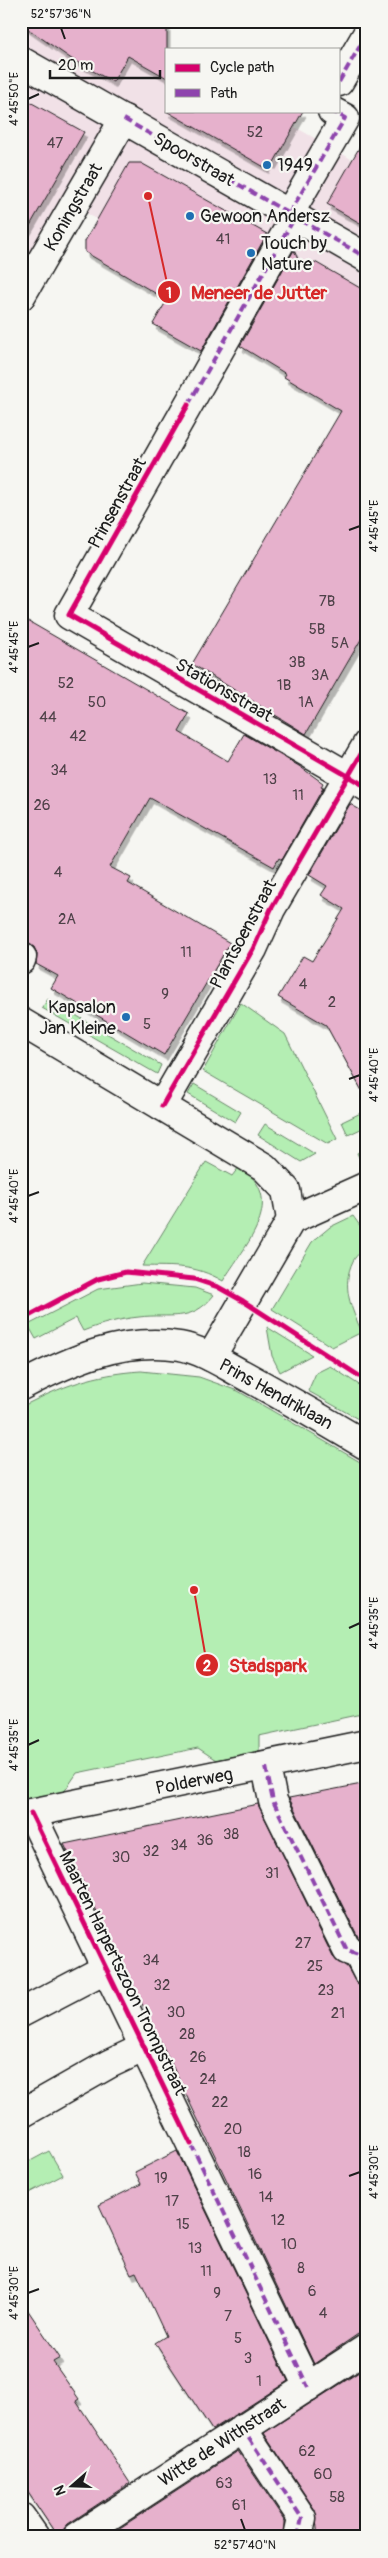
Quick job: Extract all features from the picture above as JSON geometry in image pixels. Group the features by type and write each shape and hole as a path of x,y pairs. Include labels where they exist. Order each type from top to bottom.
{"street":[{"path":"340,80 367,34"},
{"name":"Spoorstraat","path":"21,61 367,258"},
{"name":"Prinsenstraat","path":"69,615 188,405 344,118 334,112"},
{"name":"Koningstraat","path":"21,296 124,119"},
{"name":"Stationsstraat","path":"69,615 358,781"},
{"name":"Plantsoenstraat","path":"162,1106 253,949 271,909 358,781 367,744"},
{"path":"21,1022 264,1167 286,1190 291,1220 367,1186"},
{"name":"Prins Hendriklaan","path":"211,1357 291,1220"},
{"name":"Prins Hendriklaan","path":"21,1386 89,1354 114,1348 182,1346 211,1357 367,1446"},
{"name":"Polderweg","path":"26,1814 367,1744"},
{"path":"266,1766 273,1801 347,1950 358,1954 367,1972"},
{"name":"Maarten Harpertszoon Trompstraat","path":"26,1814 144,2048 308,2386"},
{"name":"Maarten Harpertszoon Trompstraat","path":"21,2014 105,1969"},
{"path":"21,2114 109,2064 144,2048"},
{"name":"Witte de Withstraat","path":"77,2537 367,2348"},
{"path":"242,2428 302,2518 299,2532 302,2537"},
{"path":"21,2516 35,2537"}],"shaded area":[{"path":"21,21 165,55 165,112 269,112 367,168 367,382 63,199 21,270"}],"green space":[{"path":"48,999 161,1065 157,1074 42,1008"},
{"path":"241,1003 285,1034 337,1139 328,1144 203,1071"},
{"path":"194,1084 241,1112 235,1122 188,1094"},
{"path":"367,1110 367,1126 348,1135 342,1122"},
{"path":"265,1124 315,1154 301,1162 258,1135"},
{"path":"367,1147 367,1164 363,1166 357,1153"},
{"path":"206,1162 232,1176 239,1167 254,1180 261,1193 262,1208 251,1238 223,1281 193,1269 142,1266"},
{"path":"353,1216 365,1233 367,1240 366,1245 353,1261 348,1279 351,1306 362,1332 332,1347 272,1309 312,1242 330,1227"},
{"path":"142,1283 195,1288 214,1295 197,1310 188,1314 124,1319 83,1331 76,1318 36,1339 28,1325 98,1289"},
{"path":"267,1327 312,1355 280,1372 272,1356"},
{"path":"330,1366 367,1390 367,1424 308,1391 316,1373"},
{"path":"141,1371 199,1377 238,1391 367,1466 367,1713 259,1736 259,1751 216,1760 198,1748 77,1773 64,1792 21,1800 21,1407 79,1382 108,1375"},
{"path":"49,2151 63,2175 21,2197 21,2166"}],"building":[{"path":"21,21 167,21 165,77 128,56 113,82 73,60 21,24"},
{"path":"21,97 84,132 21,241"},
{"path":"168,112 302,112 273,164 269,162 266,168"},
{"path":"367,134 367,227 327,204"},
{"path":"129,163 141,163 267,234 201,351 153,324 167,300 85,252 85,241"},
{"path":"294,250 301,267 315,262 367,292 367,629 306,734 192,664 341,411 284,377 286,374 240,346"},
{"path":"21,617 189,714 179,732 228,761 244,734 299,766 323,783 321,787 323,788 282,860 279,858 274,867 150,798 110,867 131,878 128,883 230,943 164,1055 51,988 58,976 36,964 37,954 34,947 21,942"},
{"path":"350,804 367,814 367,1100 326,1025 278,997 303,956 312,961 344,909 321,895 327,886 309,875"},
{"path":"367,1783 367,1942 358,1937 289,1798"},
{"path":"258,1804 333,1957 347,1967 358,1985 367,1988 367,2328 314,2364 170,2061 64,1844"},
{"path":"177,2151 288,2381 212,2430 155,2343 166,2336 136,2272 131,2274 99,2205 141,2184 135,2172"},
{"path":"21,2300 60,2358 53,2362 79,2399 76,2401 130,2483 68,2524 63,2530 62,2537 58,2537 21,2482"},
{"path":"359,2372 367,2383 367,2537 318,2537 315,2510 264,2433"},
{"path":"238,2451 285,2521 285,2537 106,2537"}],"marked path":[{"path":"340,80 367,34"},
{"path":"289,214 345,118 334,112"},
{"path":"124,119 367,258"},
{"path":"188,405 295,217"},
{"path":"266,1767 273,1801 347,1950 358,1954 367,1972"},
{"path":"191,2144 308,2387"},
{"path":"242,2428 302,2518 299,2532 302,2537"}],"cycle path":[{"path":"188,405 69,615 367,787"},
{"path":"162,1106 253,949 271,909 367,744"},
{"path":"21,1320 98,1279 126,1272 194,1279 218,1287 243,1301 367,1381"},
{"path":"31,1813 191,2144"}],"place":[{"name":"1949","path":"267,165"},
{"name":"Meneer de Jutter","path":"148,196"},
{"name":"Gewoon Andersz","path":"190,216"},
{"name":"Touch by Nature","path":"251,253"},
{"name":"Kapsalon Jan Kleine","path":"126,1017"},
{"name":"Stadspark","path":"194,1590"}]}
